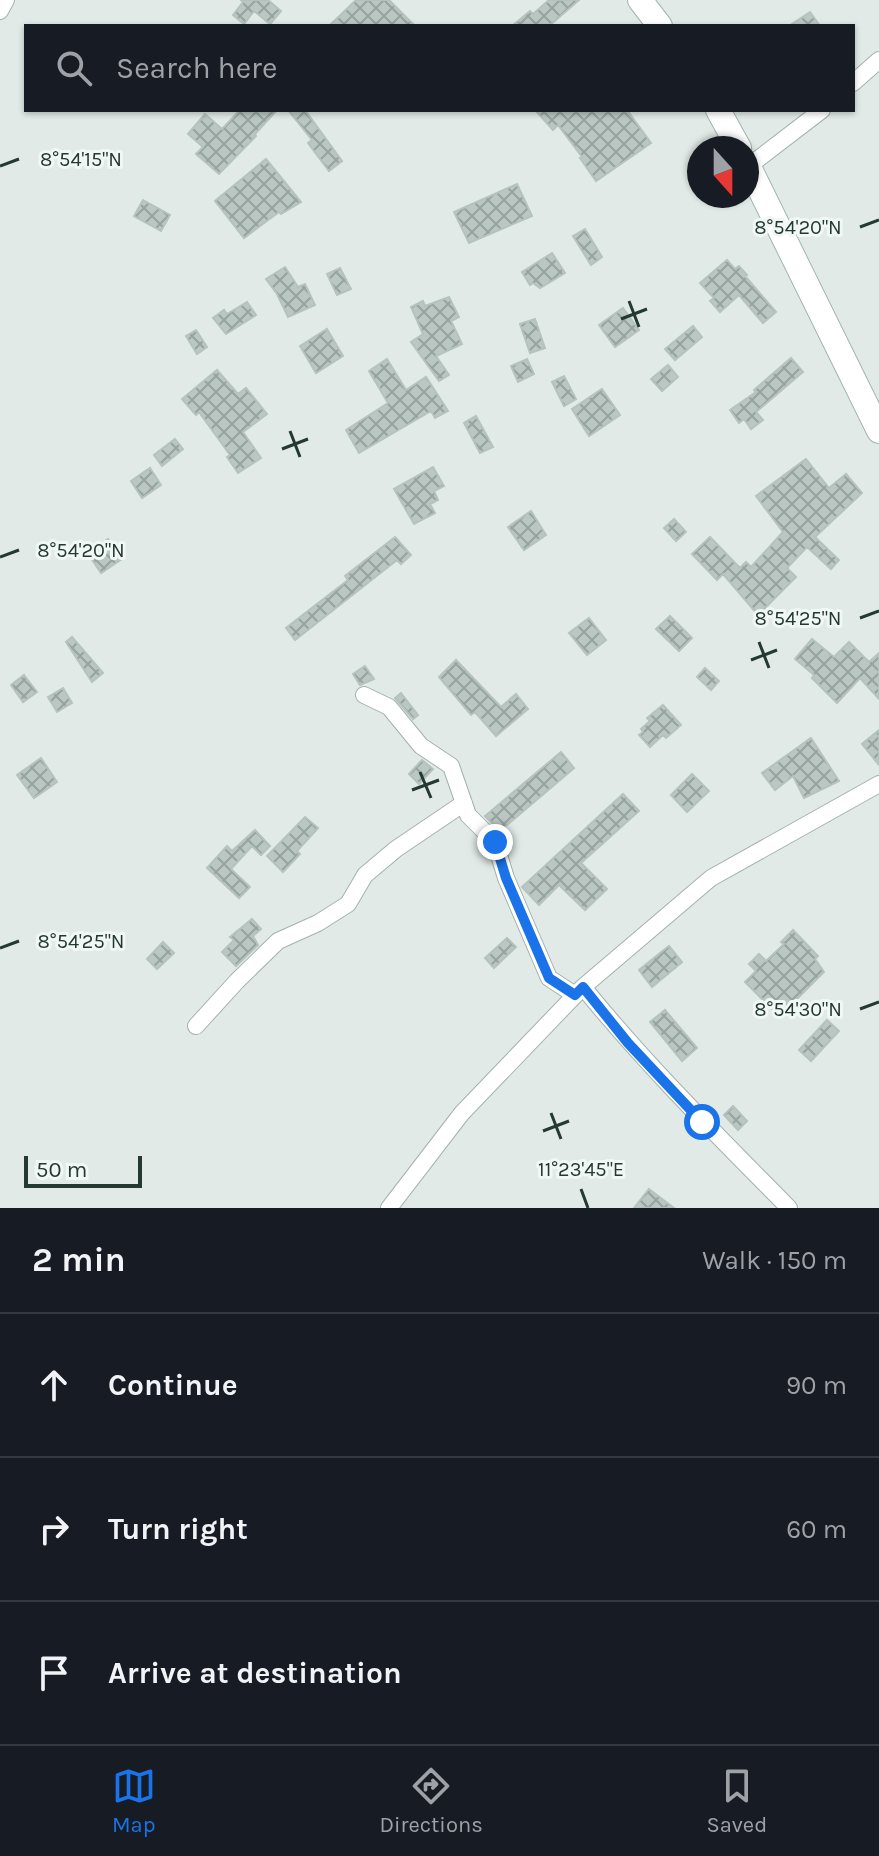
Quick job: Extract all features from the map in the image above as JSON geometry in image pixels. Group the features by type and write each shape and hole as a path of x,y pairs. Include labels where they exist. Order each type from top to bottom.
{"main road":[{"path":"640,0 658,24"},
{"path":"719,112 732,136"},
{"path":"759,187 879,431"}],"street":[{"path":"0,11 6,0"},
{"path":"855,81 879,60"},
{"path":"759,150 819,112"},
{"path":"364,695 389,707 421,746 451,766 468,815 495,842 506,878 549,978 579,991 789,1208"},
{"path":"389,1208 462,1113 579,991 711,878 879,784"},
{"path":"196,1026 278,941 318,923 348,904 365,875 396,849 464,803"}],"building":[{"path":"241,0 268,0 281,11 270,24 254,11 244,24 233,15 243,2"},
{"path":"356,0 389,0 413,24 331,24"},
{"path":"549,0 579,0 551,24 514,24 530,11 533,14"},
{"path":"810,12 819,24 792,24"},
{"path":"238,112 275,112 219,174 196,154 203,147 188,134 205,114 222,129"},
{"path":"290,112 306,112 342,161 329,171 308,143 312,140"},
{"path":"537,112 628,112 651,143 596,181 558,125 553,130"},
{"path":"266,159 301,202 281,214 279,212 244,238 215,201"},
{"path":"517,184 532,216 469,243 454,212"},
{"path":"143,200 170,215 161,231 134,216"},
{"path":"585,229 602,257 591,265 573,236"},
{"path":"552,253 565,273 540,288 533,283 530,285 522,272"},
{"path":"727,260 735,269 739,266 776,312 763,323 739,295 720,312 710,301 714,298 700,283"},
{"path":"285,267 298,287 305,284 315,305 288,317 266,279"},
{"path":"340,268 351,289 337,295 327,274"},
{"path":"449,297 459,317 451,321 462,344 436,356 449,375 439,381 411,342 423,334 411,307 423,301 425,306"},
{"path":"247,302 256,315 226,334 213,318 224,310 227,314"},
{"path":"623,308 639,330 615,347 599,325"},
{"path":"535,319 545,348 530,353 520,324"},
{"path":"693,326 702,337 675,360 665,349"},
{"path":"327,329 343,356 316,373 300,346"},
{"path":"196,330 207,347 197,354 186,336"},
{"path":"791,358 803,372 756,412 763,420 751,429 744,419 739,423 730,410 756,392 754,390"},
{"path":"387,359 406,390 426,377 448,411 435,418 431,411 359,453 346,430 388,403 369,371"},
{"path":"527,359 534,374 518,382 511,366"},
{"path":"668,365 678,377 662,391 651,379"},
{"path":"217,370 238,394 246,388 267,414 243,432 261,458 238,473 227,457 230,455 199,412 196,415 182,399"},
{"path":"564,376 576,399 564,406 552,382"},
{"path":"602,389 620,415 589,436 572,409"},
{"path":"476,416 493,447 480,453 464,423"},
{"path":"175,439 183,449 162,466 154,455"},
{"path":"806,459 829,488 846,474 862,493 815,537 839,560 831,569 807,547 787,568 796,577 758,615 723,574 717,580 692,554 710,537 740,568 746,562 751,567 783,532 756,496"},
{"path":"433,467 444,486 434,491 438,500 430,504 435,513 414,524 394,489"},
{"path":"150,468 161,485 142,498 131,481"},
{"path":"531,511 546,535 524,550 508,527"},
{"path":"674,519 686,532 676,541 664,528"},
{"path":"395,537 411,555 401,564 397,560 295,640 286,628 348,580 345,576"},
{"path":"108,539 122,559 101,573 87,552"},
{"path":"670,616 692,638 679,651 656,629"},
{"path":"589,618 606,640 587,655 569,633"},
{"path":"72,637 103,673 92,682 66,642"},
{"path":"812,639 834,657 849,642 869,662 879,653 879,699 860,678 837,703 812,678 814,675 795,659"},
{"path":"456,660 501,707 516,694 528,709 496,736 475,712 471,715 439,677"},
{"path":"365,666 374,679 360,685 353,674"},
{"path":"705,668 719,681 711,690 697,677"},
{"path":"24,675 37,692 23,702 11,685"},
{"path":"63,688 72,703 57,712 48,697"},
{"path":"401,693 418,715 413,719 395,698"},
{"path":"663,705 681,725 650,747 639,735 650,721 647,718"},
{"path":"879,730 879,765 862,744"},
{"path":"811,738 839,781 804,798 793,776 775,790 762,773"},
{"path":"561,752 574,768 500,831 485,816"},
{"path":"41,758 57,782 34,798 17,775"},
{"path":"422,760 433,769 419,784 409,774"},
{"path":"692,774 709,791 687,812 671,795"},
{"path":"623,794 639,811 581,863 607,889 585,910 559,885 539,905 522,887"},
{"path":"305,817 318,828 283,872 267,856"},
{"path":"255,830 270,846 261,855 252,846 231,869 250,887 239,898 207,868 227,846 232,851"},
{"path":"252,919 261,929 253,936 258,945 236,966 222,952 234,940 230,937"},
{"path":"793,930 818,956 815,959 824,972 788,1008 784,1005 776,1013 745,982 756,971 749,964 759,954 766,961 784,944 781,942"},
{"path":"507,938 516,947 494,968 485,958"},
{"path":"163,942 174,953 157,969 147,959"},
{"path":"669,946 682,962 652,987 639,970"},
{"path":"665,1010 697,1048 682,1061 650,1022"},
{"path":"827,1020 839,1031 811,1061 799,1050"},
{"path":"733,1106 747,1121 738,1130 724,1115"},
{"path":"649,1189 674,1208 634,1208"}],"route":[{"path":"495,842 506,878 549,978 575,995 583,987 628,1043 702,1122"}]}
